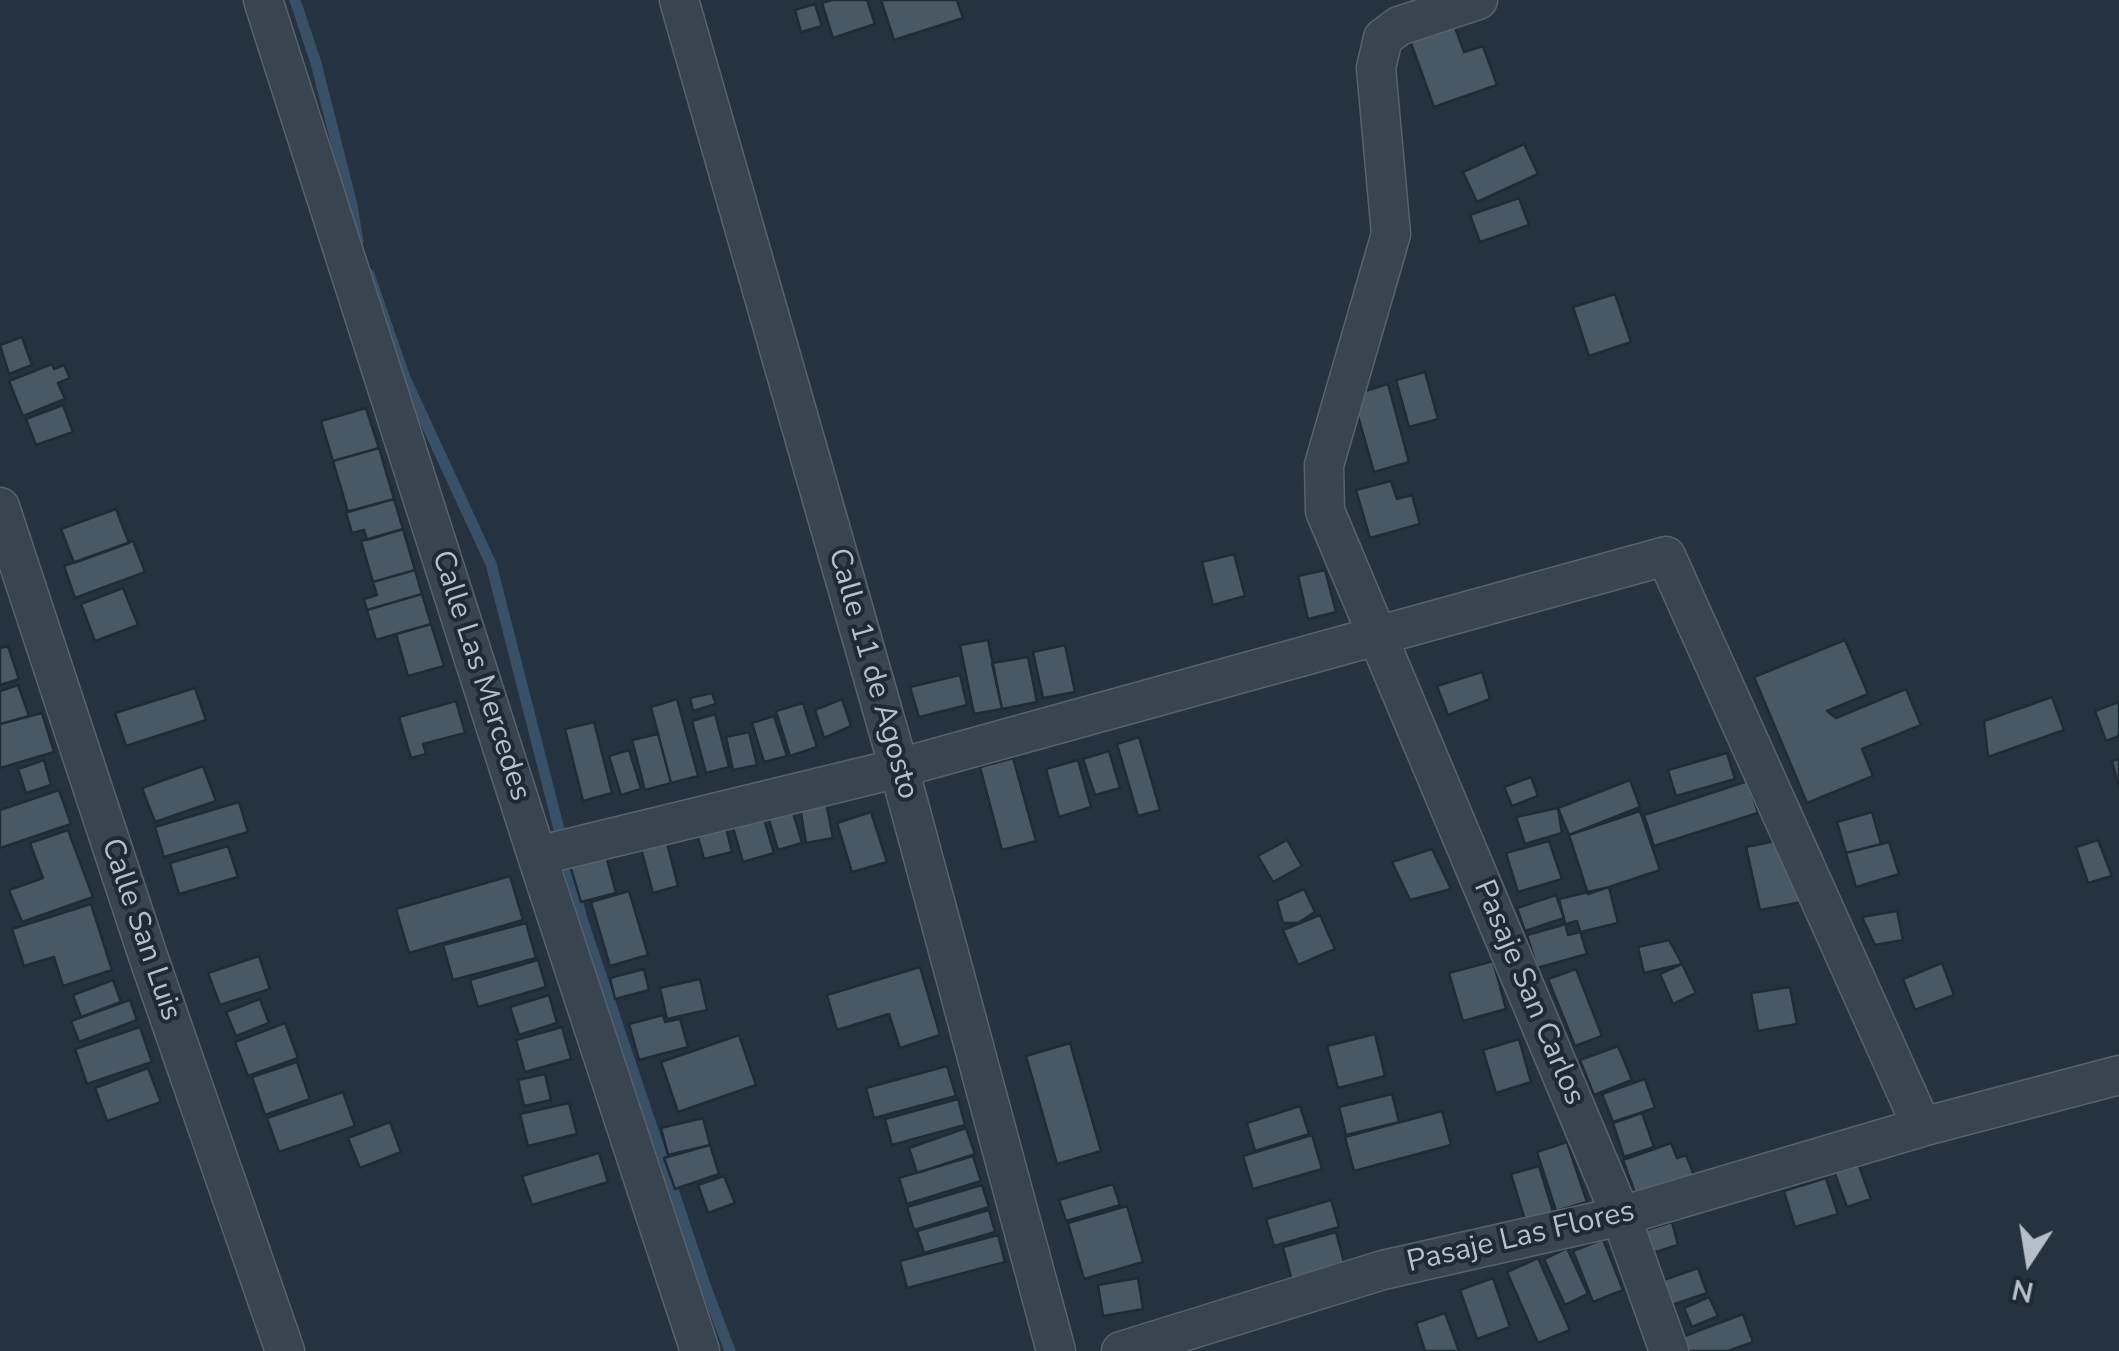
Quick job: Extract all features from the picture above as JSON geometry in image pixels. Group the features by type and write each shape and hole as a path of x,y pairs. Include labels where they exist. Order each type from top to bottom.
{"street":[{"name":"Calle Las Mercedes","path":"263,0 700,1351"},
{"name":"Calle 11 de Agosto","path":"679,0 899,768 1056,1351"},
{"name":"Pasaje San Carlos","path":"1478,0 1399,26 1383,38 1376,68 1392,234 1324,465 1325,512 1621,1216 1669,1351"},
{"name":"Calle San Luis","path":"0,507 148,956 285,1351"},
{"path":"537,856 899,768 1666,556 1922,1127"},
{"name":"Pasaje Las Flores","path":"1121,1351 1383,1270 1621,1216 1922,1127 2119,1075"}],"building":[{"path":"867,0 875,24 833,38 822,3"},
{"path":"881,0 957,0 963,18 894,40"},
{"path":"815,4 822,26 801,32 795,10"},
{"path":"1452,19 1464,52 1483,46 1497,85 1434,107 1408,35"},
{"path":"1524,144 1538,174 1477,202 1463,172"},
{"path":"1519,198 1529,225 1480,242 1470,215"},
{"path":"1615,294 1631,342 1589,356 1573,307"},
{"path":"22,337 32,365 9,374 0,345"},
{"path":"52,364 54,369 64,365 70,378 58,383 65,399 23,416 9,381"},
{"path":"1425,372 1438,419 1409,427 1396,380"},
{"path":"1388,384 1409,462 1374,472 1352,395"},
{"path":"63,405 73,432 36,445 26,419"},
{"path":"366,408 379,448 333,461 321,421"},
{"path":"379,448 394,499 348,512 333,461"},
{"path":"1391,481 1397,499 1412,495 1420,524 1370,538 1356,490"},
{"path":"394,499 403,529 367,540 364,530 352,533 346,512"},
{"path":"116,509 129,543 74,563 61,529"},
{"path":"403,529 415,570 373,582 361,541"},
{"path":"133,541 145,572 75,598 64,566"},
{"path":"1234,554 1245,596 1213,605 1202,562"},
{"path":"415,570 422,594 367,610 364,599 377,595 373,582"},
{"path":"1325,570 1336,612 1308,619 1298,576"},
{"path":"123,588 138,625 95,641 81,604"},
{"path":"422,594 431,624 376,640 367,610"},
{"path":"431,624 444,666 408,676 396,634"},
{"path":"988,640 1002,709 974,714 960,645"},
{"path":"1845,640 1868,694 1827,711 1836,718 1906,689 1921,725 1862,749 1873,776 1807,803 1754,677"},
{"path":"1065,645 1075,692 1043,698 1033,652"},
{"path":"8,646 19,679 0,685 0,648"},
{"path":"1028,657 1037,702 1002,709 992,663"},
{"path":"1482,672 1490,699 1448,715 1437,686"},
{"path":"960,675 967,705 919,717 910,687"},
{"path":"18,685 29,716 0,724 0,691"},
{"path":"195,688 206,720 126,746 115,713"},
{"path":"712,693 716,704 693,711 690,698"},
{"path":"2052,697 2064,730 1988,757 1984,721"},
{"path":"677,699 698,776 671,783 651,707"},
{"path":"842,699 851,726 824,738 815,710"},
{"path":"456,701 465,733 423,744 426,754 411,758 399,717"},
{"path":"2119,702 2119,736 2106,741 2095,711"},
{"path":"803,703 817,747 790,756 776,711"},
{"path":"42,713 54,752 0,768 0,724"},
{"path":"715,714 729,767 706,773 692,721"},
{"path":"774,716 787,756 764,762 752,723"},
{"path":"594,722 612,793 583,801 565,729"},
{"path":"749,732 757,765 733,770 726,737"},
{"path":"658,734 671,783 645,790 632,740"},
{"path":"1139,737 1160,810 1138,816 1117,744"},
{"path":"629,750 641,789 621,795 609,756"},
{"path":"1109,751 1120,788 1095,795 1083,759"},
{"path":"1727,753 1735,779 1676,796 1668,770"},
{"path":"1013,758 1036,841 1002,850 980,767"},
{"path":"2119,759 2119,788 2112,761"},
{"path":"44,760 51,785 26,793 18,769"},
{"path":"1078,760 1091,807 1059,817 1046,769"},
{"path":"203,766 216,801 155,822 142,788"},
{"path":"1531,777 1538,796 1512,806 1504,787"},
{"path":"1630,780 1640,807 1569,835 1558,808"},
{"path":"1748,781 1758,813 1654,846 1644,815"},
{"path":"823,786 833,838 806,843 797,790"},
{"path":"59,790 71,824 0,848 0,810"},
{"path":"758,799 774,853 743,862 727,807"},
{"path":"789,799 802,843 778,850 765,806"},
{"path":"239,802 248,832 164,857 155,827"},
{"path":"1558,808 1562,833 1525,844 1516,817"},
{"path":"1640,811 1660,870 1588,894 1569,835"},
{"path":"722,812 732,852 704,859 693,819"},
{"path":"871,812 887,862 852,872 837,823"},
{"path":"1872,812 1881,844 1846,853 1837,822"},
{"path":"68,830 93,897 22,922 9,890 43,878 30,843"},
{"path":"665,835 678,886 653,893 639,841"},
{"path":"1790,838 1802,902 1760,910 1746,847"},
{"path":"1287,840 1302,866 1273,882 1258,856"},
{"path":"2098,840 2112,876 2088,883 2076,847"},
{"path":"1549,841 1562,879 1518,892 1506,853"},
{"path":"1889,842 1899,874 1856,887 1846,853"},
{"path":"228,846 238,877 179,894 170,863"},
{"path":"1432,849 1451,889 1410,900 1392,862"},
{"path":"605,852 616,893 581,902 569,862"},
{"path":"510,876 523,920 409,953 396,909"},
{"path":"1609,887 1618,923 1568,935 1559,899"},
{"path":"1304,889 1315,912 1298,923 1283,923 1277,901"},
{"path":"629,891 648,955 610,966 591,902"},
{"path":"1556,895 1564,918 1525,931 1517,908"},
{"path":"91,904 112,970 63,986 54,957 24,966 12,929"},
{"path":"1897,911 1903,940 1875,945 1862,917"},
{"path":"1320,915 1335,949 1298,965 1283,930"},
{"path":"1577,921 1587,954 1537,968 1527,935"},
{"path":"526,923 536,958 453,980 443,945"},
{"path":"1669,940 1682,964 1644,973 1638,947"},
{"path":"259,956 270,989 220,1005 208,973"},
{"path":"538,960 546,987 478,1007 470,980"},
{"path":"1493,961 1506,1009 1463,1021 1449,973"},
{"path":"1942,963 1954,995 1915,1010 1903,979"},
{"path":"1682,964 1696,993 1673,1004 1660,974"},
{"path":"920,967 940,1035 900,1048 889,1014 837,1030 827,995"},
{"path":"644,969 649,990 615,999 610,978"},
{"path":"1576,969 1602,1036 1575,1046 1548,979"},
{"path":"700,979 707,1010 667,1019 660,988"},
{"path":"113,980 121,1002 81,1017 73,995"},
{"path":"1790,987 1797,1024 1758,1031 1751,993"},
{"path":"549,995 557,1023 519,1035 510,1007"},
{"path":"260,999 269,1023 236,1036 226,1012"},
{"path":"130,1000 137,1020 79,1042 71,1021"},
{"path":"663,1015 665,1022 680,1019 688,1047 639,1060 629,1024"},
{"path":"285,1023 298,1058 248,1076 235,1042"},
{"path":"140,1027 152,1062 87,1084 75,1049"},
{"path":"562,1027 571,1059 525,1072 516,1040"},
{"path":"1375,1034 1385,1076 1338,1088 1327,1046"},
{"path":"739,1035 756,1085 678,1112 661,1062"},
{"path":"1519,1039 1531,1082 1496,1093 1483,1050"},
{"path":"1070,1043 1101,1151 1057,1164 1026,1056"},
{"path":"1618,1046 1632,1080 1594,1095 1580,1060"},
{"path":"297,1062 310,1099 265,1115 252,1077"},
{"path":"947,1066 956,1096 874,1118 866,1088"},
{"path":"148,1068 161,1102 107,1121 95,1088"},
{"path":"545,1074 551,1100 524,1106 518,1080"},
{"path":"1645,1079 1655,1108 1613,1122 1602,1094"},
{"path":"343,1092 355,1126 279,1152 267,1118"},
{"path":"1392,1094 1399,1122 1346,1135 1339,1107"},
{"path":"958,1099 965,1125 892,1145 885,1119"},
{"path":"569,1103 577,1134 528,1146 520,1114"},
{"path":"1300,1106 1309,1134 1255,1151 1247,1123"},
{"path":"1442,1111 1451,1145 1354,1171 1345,1137"},
{"path":"1642,1113 1654,1147 1624,1157 1613,1123"},
{"path":"703,1118 710,1145 668,1155 661,1128"},
{"path":"390,1122 401,1152 360,1168 348,1138"},
{"path":"966,1128 975,1154 917,1173 909,1148"},
{"path":"1312,1135 1322,1169 1253,1189 1243,1156"},
{"path":"1567,1142 1587,1202 1556,1211 1537,1152"},
{"path":"1671,1143 1677,1158 1686,1155 1694,1175 1636,1196 1623,1160"},
{"path":"710,1145 719,1174 675,1189 664,1158"},
{"path":"599,1153 608,1182 532,1205 522,1176"},
{"path":"973,1156 981,1181 907,1204 899,1178"},
{"path":"1858,1163 1871,1199 1847,1207 1834,1171"},
{"path":"1539,1166 1553,1212 1525,1220 1511,1174"},
{"path":"724,1176 735,1203 708,1213 698,1185"},
{"path":"1826,1178 1838,1214 1795,1227 1784,1191"},
{"path":"1113,1184 1120,1205 1066,1221 1059,1200"},
{"path":"982,1185 989,1207 914,1230 907,1207"},
{"path":"1331,1200 1339,1227 1274,1246 1266,1219"},
{"path":"1127,1206 1143,1262 1084,1279 1068,1223"},
{"path":"989,1210 995,1232 924,1253 917,1231"},
{"path":"1672,1222 1678,1245 1643,1256 1636,1233"},
{"path":"1336,1232 1345,1266 1292,1281 1283,1247"},
{"path":"998,1235 1005,1262 907,1288 900,1261"},
{"path":"1603,1239 1623,1290 1593,1302 1573,1251"},
{"path":"1567,1248 1588,1294 1565,1305 1544,1259"},
{"path":"1538,1258 1570,1330 1538,1343 1507,1272"},
{"path":"1698,1268 1707,1293 1666,1307 1658,1282"},
{"path":"1138,1278 1143,1309 1103,1316 1098,1285"},
{"path":"1493,1278 1510,1327 1477,1339 1460,1290"},
{"path":"1709,1297 1718,1316 1692,1327 1684,1308"},
{"path":"1445,1313 1459,1351 1425,1351 1416,1323"},
{"path":"1743,1314 1753,1342 1728,1351 1688,1351 1682,1337"}],"waterway":[{"path":"295,0 316,63 358,242"},
{"path":"369,274 405,378 491,564 582,919 730,1351"}]}
